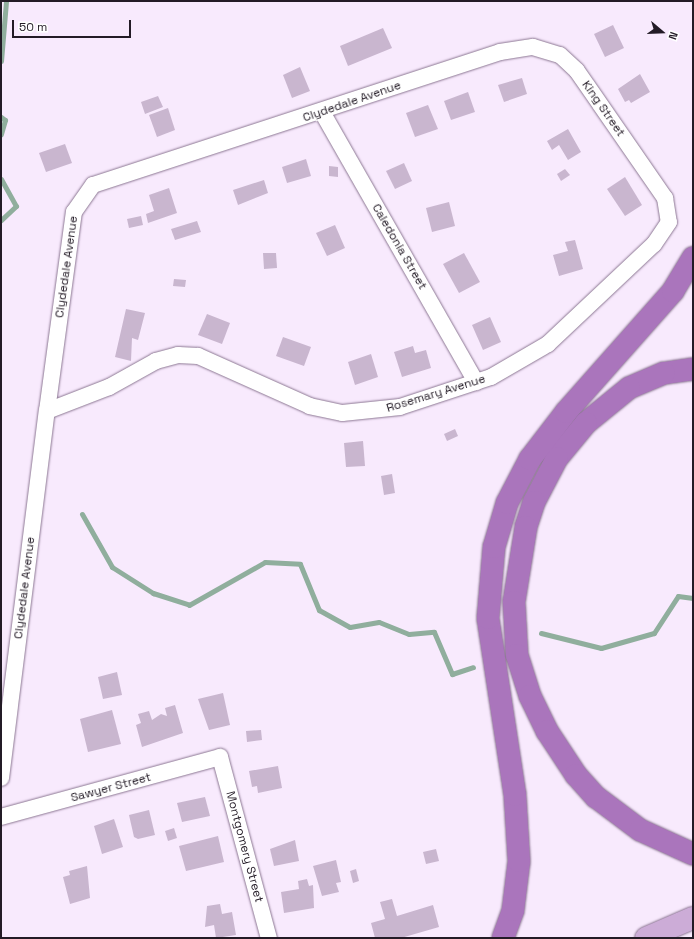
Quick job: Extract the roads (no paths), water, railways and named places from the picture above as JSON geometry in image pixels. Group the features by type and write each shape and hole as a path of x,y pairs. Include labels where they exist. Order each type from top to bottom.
{"highway":[{"path":"503,938 513,910 519,861 515,795 488,618 494,547 507,502 530,459 580,395 673,291 693,258"},
{"path":"693,369 664,373 629,388 586,423 562,452 532,508 520,551 514,602 517,655 530,696 547,730 576,776 596,797 640,830 693,854"}],"main road":[{"path":"646,938 693,918"}],"street":[{"name":"King Street","path":"500,52 542,47 568,62 661,190 668,207 668,222"},
{"name":"Clydedale Avenue","path":"1,778 47,411 74,212 93,185 322,112 500,52"},
{"name":"Caledonia Street","path":"322,112 476,382"},
{"name":"Rosemary Avenue","path":"47,411 109,387 156,361 178,355 204,358 310,406 342,413 385,410 476,382 516,366 548,344 654,244 668,222"},
{"name":"Sawyer Street","path":"1,817 220,757"},
{"name":"Montgomery Street","path":"220,757 269,938"}],"waterway":[{"path":"1,61 6,1"},
{"path":"1,117 5,120 1,134"},
{"path":"1,179 16,206 1,220"},
{"path":"82,514 112,567 153,593 189,605 265,562 300,564 319,610 350,627 379,622 409,634 434,632 452,674 473,667"},
{"path":"541,633 601,648 654,633 678,596 693,598"}]}
